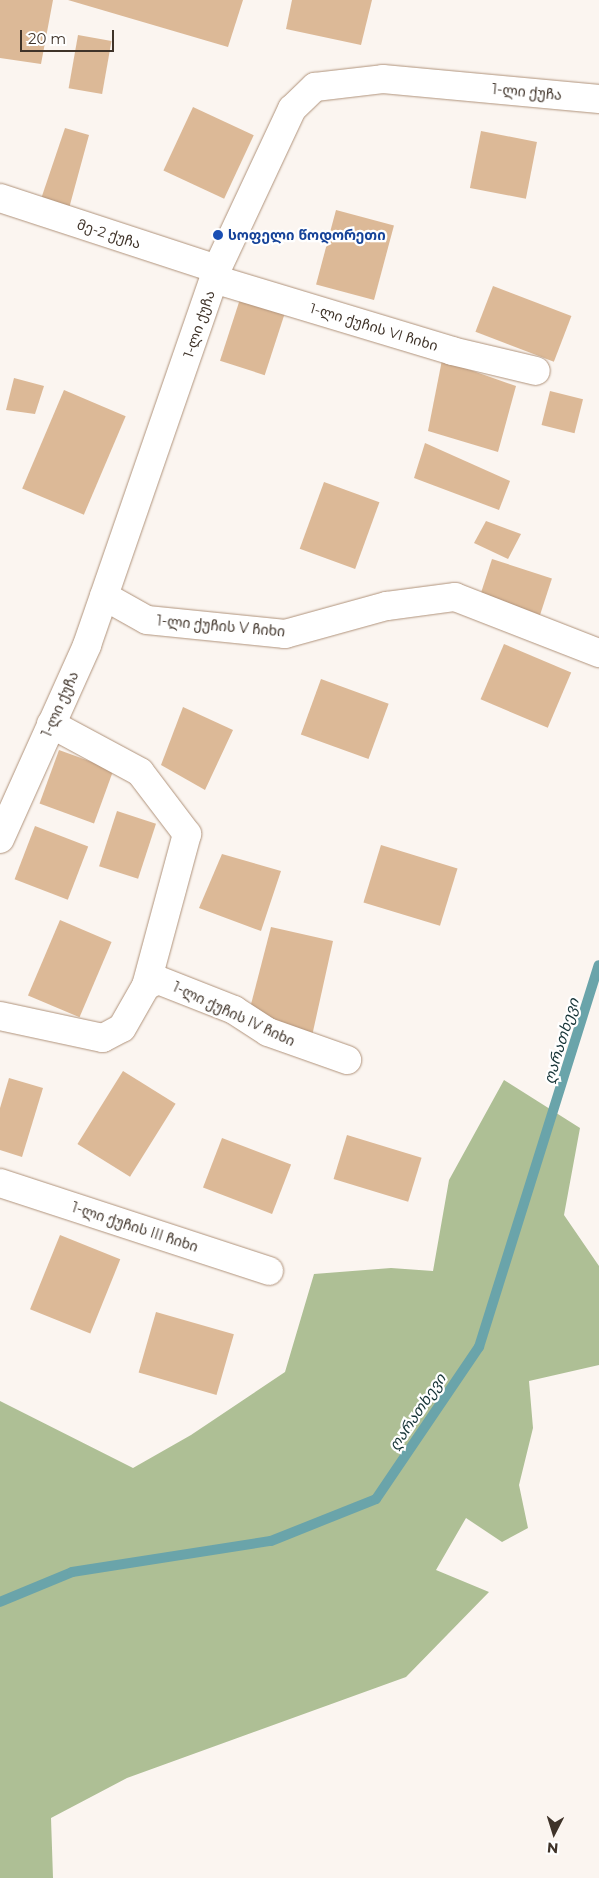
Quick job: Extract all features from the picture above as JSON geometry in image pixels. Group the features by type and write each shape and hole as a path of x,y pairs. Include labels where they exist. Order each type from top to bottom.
{"street":[{"name":"1-ლი ქუჩა","path":"0,838 51,724 104,596 216,274 292,109 315,87 383,78 599,99"},
{"name":"მე-2 ქუჩა","path":"0,198 216,274"},
{"name":"1-ლი ქუჩის VI ჩიხი","path":"216,274 452,351 536,372"},
{"name":"1-ლი ქუჩის V ჩიხი","path":"104,596 147,620 285,634 387,606 455,597 599,653"},
{"path":"0,1016 103,1038 122,1028 146,986 186,834 140,772 51,724"},
{"name":"1-ლი ქუჩის IV ჩიხი","path":"146,986 158,980 178,985 234,1010 268,1032 347,1060"},
{"name":"1-ლი ქუჩის III ჩიხი","path":"0,1183 269,1271"}],"green space":[{"path":"504,1080 580,1128 564,1215 599,1266 599,1365 529,1381 533,1428 519,1485 528,1528 502,1542 466,1518 436,1570 489,1592 406,1677 127,1778 51,1818 53,1878 0,1878 0,1401 133,1468 191,1435 285,1372 314,1274 391,1268 433,1271 449,1180"}],"building":[{"path":"0,0 53,0 41,64 0,58"},
{"path":"68,0 243,0 228,47"},
{"path":"292,0 372,0 361,45 286,29"},
{"path":"78,35 111,41 102,94 69,88"},
{"path":"193,107 254,135 224,199 163,170"},
{"path":"65,128 89,135 68,212 41,199"},
{"path":"481,131 537,142 526,199 470,188"},
{"path":"336,210 394,226 374,300 316,284"},
{"path":"493,286 571,316 554,362 475,332"},
{"path":"241,296 286,311 265,375 220,361"},
{"path":"442,360 516,386 498,452 428,431"},
{"path":"14,378 44,386 35,414 6,410"},
{"path":"64,390 126,416 84,515 22,488"},
{"path":"550,391 583,399 575,433 542,425"},
{"path":"425,443 510,481 499,510 414,478"},
{"path":"324,482 379,502 355,569 300,549"},
{"path":"486,521 521,534 508,559 474,543"},
{"path":"492,559 552,578 540,616 480,596"},
{"path":"504,644 571,673 548,728 481,699"},
{"path":"321,679 389,704 368,759 301,734"},
{"path":"183,707 233,730 205,790 161,765"},
{"path":"59,750 114,770 94,823 40,804"},
{"path":"117,811 156,824 138,879 99,866"},
{"path":"35,826 88,846 68,900 15,879"},
{"path":"381,845 458,868 440,926 363,902"},
{"path":"222,854 281,871 261,931 199,908"},
{"path":"60,920 112,942 80,1017 28,995"},
{"path":"271,927 333,941 312,1036 249,1012"},
{"path":"123,1071 176,1104 130,1177 77,1144"},
{"path":"9,1078 43,1088 22,1157 0,1150 0,1108"},
{"path":"347,1135 422,1158 408,1202 334,1179"},
{"path":"222,1138 291,1165 272,1214 203,1187"},
{"path":"60,1235 120,1259 90,1334 30,1309"},
{"path":"156,1312 234,1334 216,1395 139,1373"}],"waterway":[{"name":"ღარათხევი","path":"0,1602 72,1572 271,1541 376,1499 479,1347 599,965"}],"place":[{"name":"სოფელი წოდორეთი","path":"218,235"}]}
